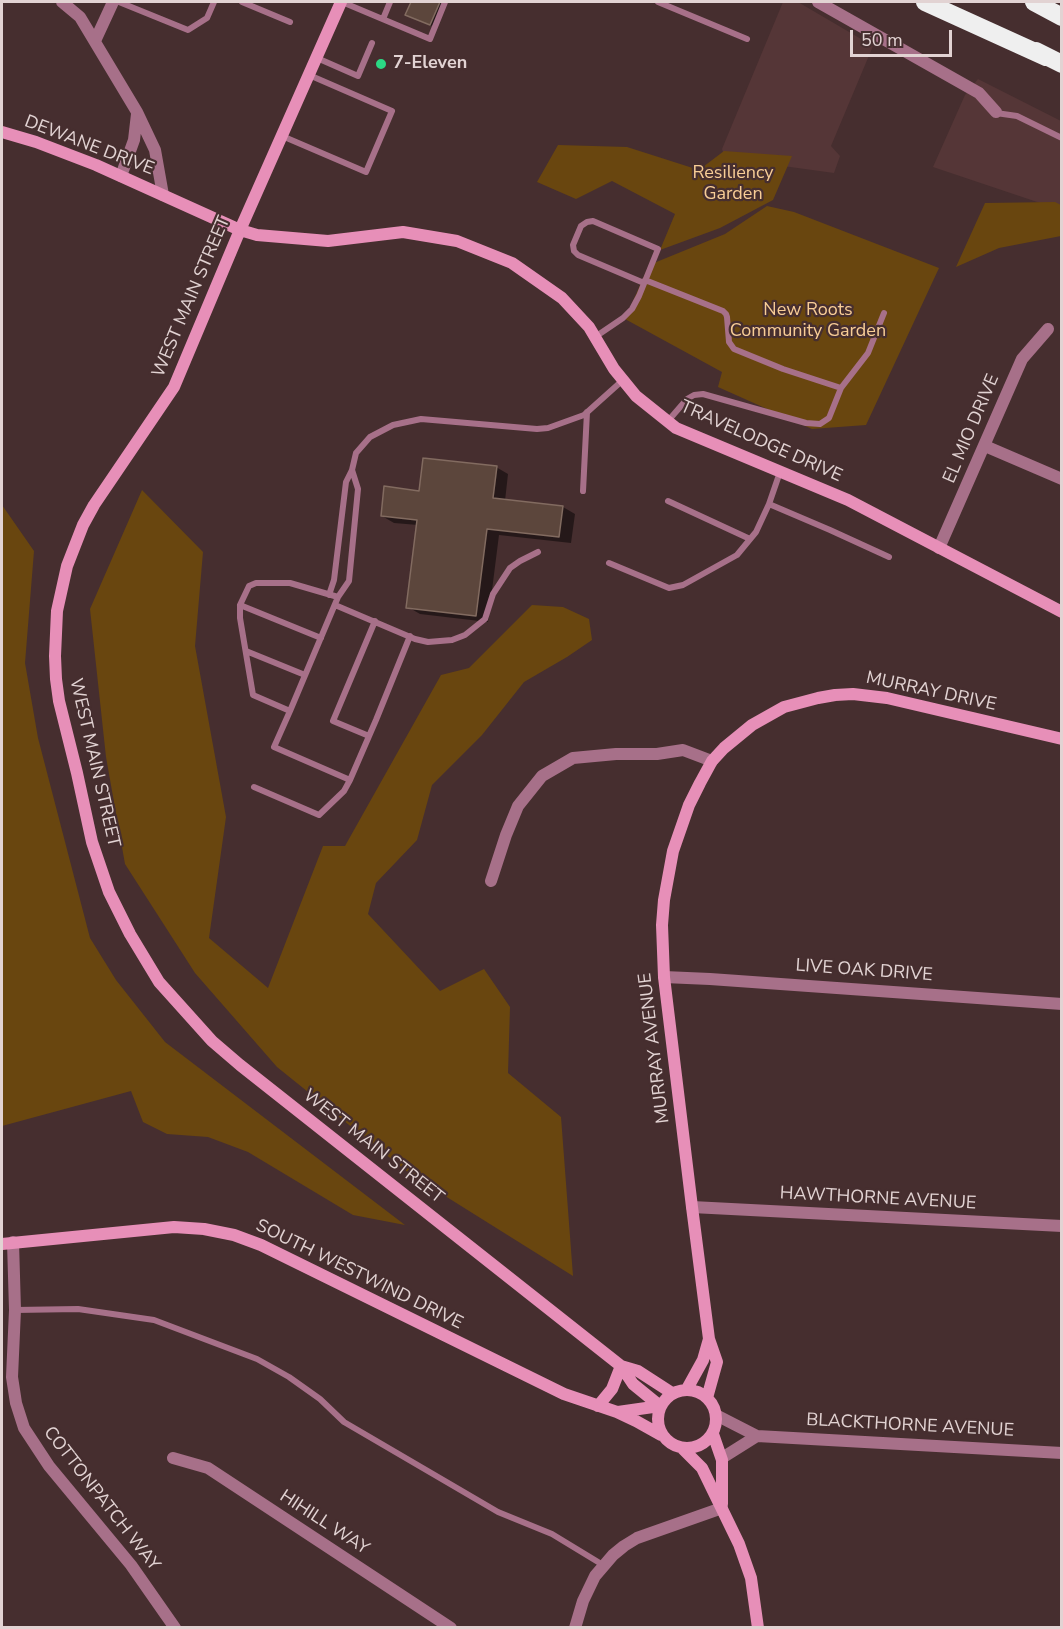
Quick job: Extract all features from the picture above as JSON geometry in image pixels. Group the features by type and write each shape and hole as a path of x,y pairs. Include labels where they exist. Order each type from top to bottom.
{"highway":[{"path":"925,2 1054,60"},
{"path":"952,2 1054,60"},
{"path":"1034,2 1062,17"}],"street":[{"path":"62,2 80,17 137,112 155,150 163,195"},
{"path":"95,41 113,2"},
{"name":"WEST MAIN STREET","path":"342,2 240,230 174,387 94,505 75,545 61,588 55,633 56,679 59,701 92,842 109,892 130,934 159,982 212,1041 621,1365 638,1371 672,1393"},
{"path":"818,2 978,93 996,112"},
{"path":"121,176 134,140 137,112"},
{"name":"DEWANE DRIVE","path":"2,132 36,142 121,176 240,230"},
{"name":"TRAVELODGE DRIVE","path":"240,230 257,235 328,241 403,232 457,241 512,263 562,298 589,327 614,369 636,396 676,428 848,500 1062,612"},
{"name":"EL MIO DRIVE","path":"939,548 1022,359 1048,329"},
{"path":"985,446 1062,479"},
{"name":"MURRAY DRIVE","path":"712,761 737,735 768,715 801,702 835,695 853,694 887,698 1062,739"},
{"path":"491,881 518,806 542,776 573,758 616,754 657,754 683,750 712,761"},
{"name":"MURRAY AVENUE","path":"707,1398 717,1362 709,1339 692,1207 664,977 662,925 673,851 689,805 712,761"},
{"name":"LIVE OAK DRIVE","path":"664,977 1062,1004"},
{"name":"HAWTHORNE AVENUE","path":"692,1207 1062,1226"},
{"name":"SOUTH WESTWIND DRIVE","path":"8,1243 174,1227 204,1228 234,1235 261,1245 564,1394 617,1412 661,1435"},
{"name":"COTTONPATCH WAY","path":"8,1243 15,1310 12,1377 16,1403 24,1428 49,1466 131,1565 175,1628"},
{"name":"MURRAY AVENUE","path":"687,1389 703,1360 709,1339"},
{"path":"598,1406 612,1389 621,1365"},
{"name":"WEST MAIN STREET","path":"621,1365 633,1384 660,1406"},
{"path":"683,1449 694,1448 705,1443 713,1434 716,1425 713,1405 699,1392 687,1389 672,1393 660,1406 657,1420 661,1435 670,1444 683,1449 702,1468 739,1544 751,1578 758,1628"},
{"name":"SOUTH WESTWIND DRIVE","path":"617,1412 660,1406"},
{"name":"BLACKTHORNE AVENUE","path":"716,1415 757,1436 1062,1453"},
{"path":"713,1434 722,1458 722,1508"},
{"path":"722,1458 757,1436"},
{"name":"HIHILL WAY","path":"173,1458 208,1468 451,1628"},
{"path":"575,1628 588,1588 603,1565 624,1546 637,1538 722,1508"}],"lane":[{"path":"119,2 188,30 207,18 214,2"},
{"path":"242,2 290,22"},
{"path":"342,2 430,39 445,2"},
{"path":"383,19 390,2"},
{"path":"658,2 747,39"},
{"path":"317,58 358,76 372,43"},
{"path":"282,136 366,172 392,111 309,75"},
{"path":"996,112 1017,116 1062,138"},
{"path":"595,337 628,313 639,296 645,282 658,252 657,248 593,221 581,226 573,244 578,255 645,282 723,311 727,317 729,342 734,349 783,369 840,388"},
{"path":"668,421 687,399 703,394 806,423 820,424 830,418 840,388 868,353 884,313"},
{"path":"329,595 334,580 346,482 356,453 370,437 387,428 421,419 548,428 584,415 623,380"},
{"path":"583,491 587,412"},
{"path":"350,780 274,747 338,597 349,581 358,489 352,470"},
{"path":"609,563 669,588 683,585 737,555 756,532 769,504 780,471"},
{"path":"668,501 750,539"},
{"path":"769,504 889,557"},
{"path":"335,605 428,642 452,640 465,635 485,619 493,594 510,568 538,552"},
{"path":"290,711 253,695 240,618 240,605 249,586 255,583 290,583 338,597"},
{"path":"240,605 321,638"},
{"path":"369,736 333,721 375,621"},
{"path":"254,787 320,814 344,791 410,636"},
{"path":"246,651 305,675"},
{"path":"15,1310 78,1309 154,1320 257,1359 289,1377 320,1399 344,1422 498,1512 552,1534 603,1565"}],"shaded area":[{"path":"783,2 798,2 873,46 831,146 840,156 834,173 725,158 722,149"},
{"path":"978,79 1061,121 1061,210 933,167 965,95"}],"green space":[{"name":"Resiliency Garden","path":"558,145 627,147 699,170 724,151 792,156 773,200 720,228 660,250 675,214 612,181 576,199 537,182"},
{"path":"1055,202 1061,205 1061,236 999,248 956,267 985,203"},
{"name":"New Roots Community Garden","path":"767,206 794,212 939,268 866,425 812,429 718,387 722,372 625,319 649,265 725,234"},
{"path":"142,490 203,552 195,646 226,817 209,938 268,988 323,846 345,846 441,675 469,668 532,605 563,607 589,619 592,640 524,682 482,735 432,785 417,840 376,883 368,914 440,991 484,969 510,1007 508,1073 561,1117 573,1276 410,1174 277,1067 195,973 125,864 106,757 90,609"},
{"path":"2,505 34,551 25,663 38,738 90,938 116,980 165,1042 405,1225 353,1215 248,1152 208,1137 167,1134 143,1122 131,1091 2,1126"}],"building":[{"path":"411,2 440,2 430,25 405,15"},
{"path":"423,458 497,466 493,498 563,506 559,537 487,529 476,616 406,608 417,520 381,516 384,486 419,491"}],"place":[{"name":"7-Eleven","path":"381,64"}]}
